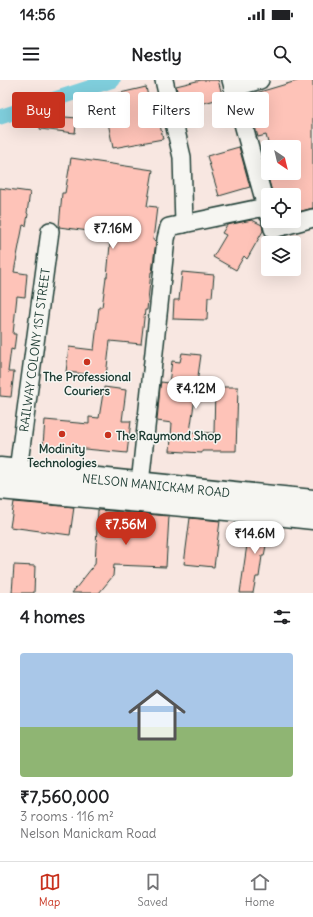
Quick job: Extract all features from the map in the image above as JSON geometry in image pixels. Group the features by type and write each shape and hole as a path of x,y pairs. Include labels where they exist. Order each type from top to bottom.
{"main road":[{"name":"NELSON MANICKAM ROAD","path":"9,469 140,484 161,494 313,518"},
{"name":"NELSON MANICKAM ROAD","path":"0,488 313,501"}],"street":[{"path":"164,80 182,157 184,224"},
{"path":"260,80 232,84 261,189"},
{"path":"301,218 313,218"},
{"path":"140,484 166,239 169,227 184,224 261,219"},
{"name":"RAILWAY COLONY 1ST STREET","path":"9,469 50,231"}],"building":[{"path":"201,80 218,80 221,92 212,92 212,101 204,103 204,92 177,92 176,86"},
{"path":"300,80 313,80 313,208 301,211 301,188 271,188 269,180 301,180 301,140 267,140 266,135 258,137 255,128 269,128 269,92 260,92"},
{"path":"146,87 147,92 138,92 138,128 161,128 163,139 113,148 109,128 130,128 130,92 124,92"},
{"path":"65,117 73,118 73,128 76,128 75,133 40,129 65,128"},
{"path":"239,147 250,187 219,196 207,156"},
{"path":"71,158 153,170 147,206 157,207 153,240 156,241 141,344 110,341 106,376 66,372 69,347 94,350 99,307 102,307 107,277 111,234 59,227 62,193 65,193"},
{"path":"0,188 30,192 26,226 23,225 14,272 27,274 25,297 17,296 13,334 16,334 14,350 11,349 8,372 14,372 11,397 0,396"},
{"path":"252,220 261,224 261,228 262,228 263,231 247,259 244,256 236,270 213,257 226,235 222,233 227,225"},
{"path":"182,272 214,275 212,297 208,297 207,320 173,319 174,300 179,300"},
{"path":"182,353 201,355 190,432 214,433 215,387 238,387 236,451 202,451 202,453 170,451 172,423 157,421 160,387 161,382 169,383 172,361 180,362"},
{"path":"104,387 126,390 122,421 131,421 127,453 43,445 45,420 89,424 89,417 99,418"},
{"path":"14,502 74,507 70,535 10,527"},
{"path":"98,510 169,516 166,567 114,565 113,576 99,593 72,593 95,564"},
{"path":"190,518 220,521 214,567 184,564"},
{"path":"250,524 274,526 273,535 268,535 264,556 262,556 259,577 256,577 253,593 240,593"},
{"path":"14,565 35,566 34,593 12,593"}],"waterway":[{"path":"0,117 113,80"}],"place":[{"name":"The Professional Couriers","path":"87,362"},
{"name":"Modinity Technologies","path":"62,434"},
{"name":"The Raymond Shop","path":"108,435"}]}
